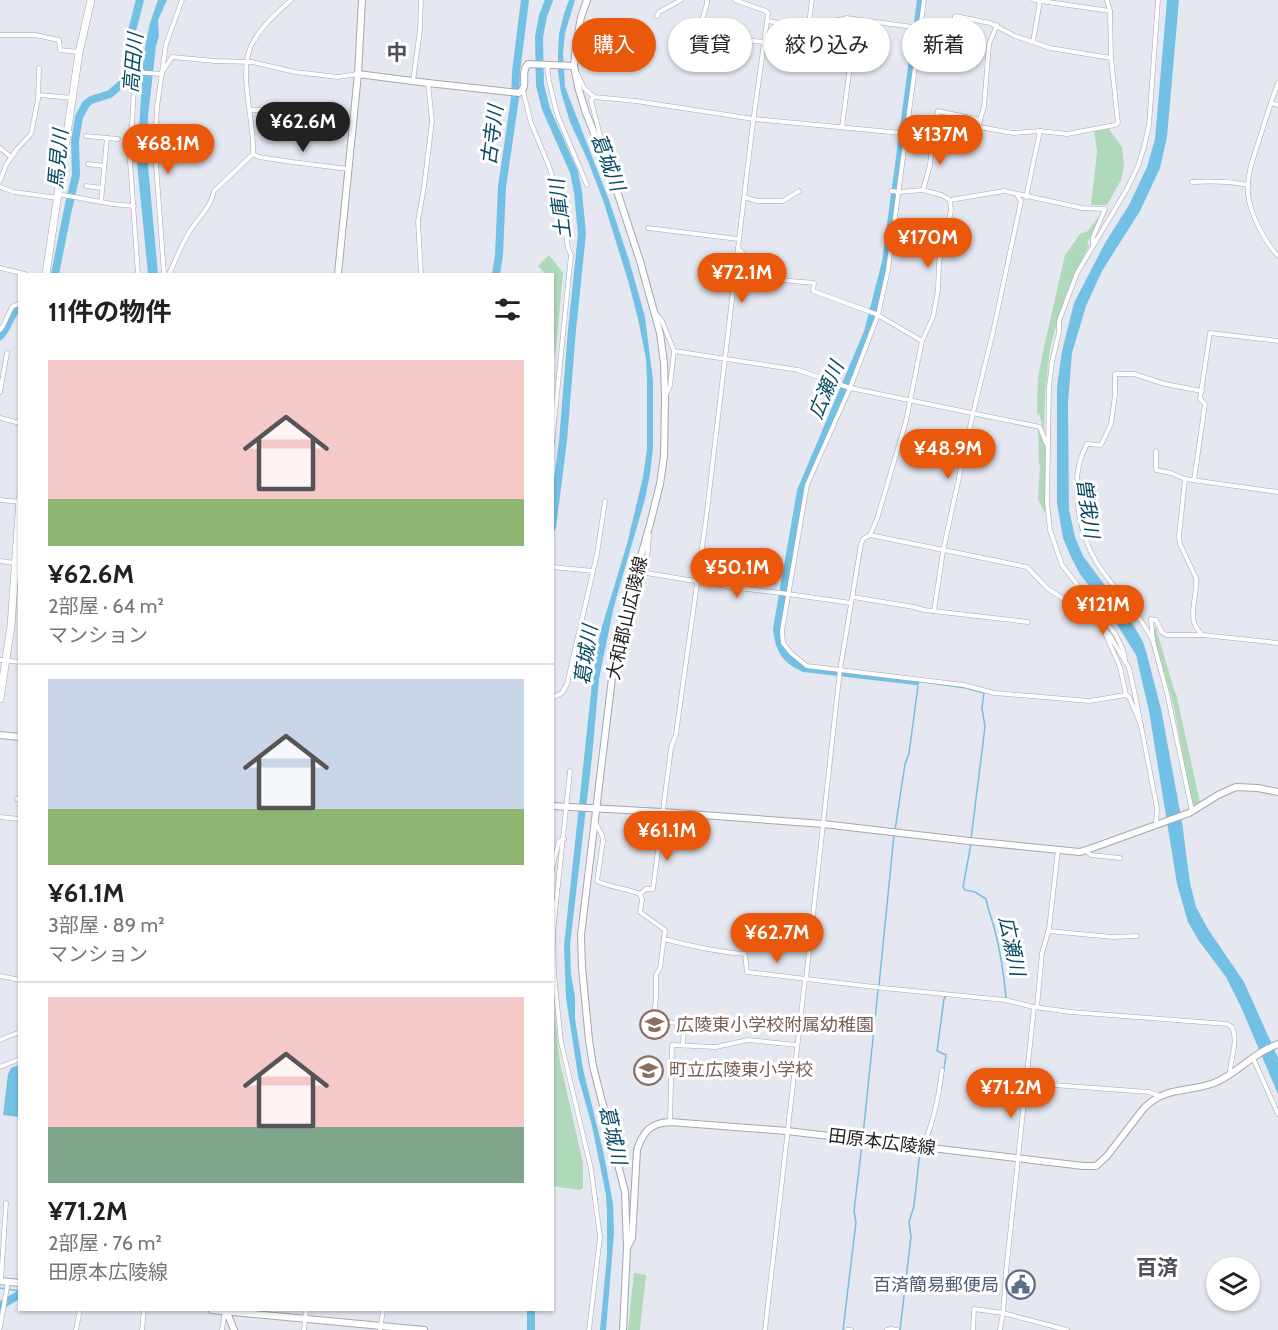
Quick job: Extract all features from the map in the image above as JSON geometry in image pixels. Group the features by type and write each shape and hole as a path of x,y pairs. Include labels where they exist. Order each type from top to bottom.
{"main road":[{"path":"46,273 89,0"},
{"path":"338,273 358,74 362,0"},
{"name":"大和郡山広陵線","path":"582,18 587,0"},
{"path":"358,74 519,93 523,91 525,85 525,68 532,63 572,66"},
{"name":"大和郡山広陵線","path":"575,72 581,100 605,156 630,225 654,312 662,347 665,399 662,469 650,524 624,616 612,678 581,935 588,1040 625,1192 627,1248"},
{"path":"0,699 3,660 11,626 18,516"},
{"path":"0,735 18,737"},
{"path":"554,806 823,824 971,842 1080,852 1190,812 1236,787 1278,792"},
{"name":"田原本広陵線","path":"623,1330 627,1248 632,1238 638,1150 646,1131 655,1124 670,1122 787,1131 1096,1166 1107,1156 1144,1108 1160,1096 1214,1083 1278,1044"},
{"path":"226,1311 234,1330"},
{"path":"235,1311 381,1328 424,1330"}],"street":[{"path":"164,273 155,150 157,106 166,44 182,0"},
{"path":"169,273 187,236 203,214 214,191 253,154 247,62 251,47 258,35 268,21 291,0"},
{"path":"413,81 420,30 420,0"},
{"path":"657,16 659,12 681,0"},
{"path":"707,0 699,31 714,37 764,42"},
{"path":"735,0 766,11 767,18"},
{"path":"810,18 812,0"},
{"path":"921,18 924,0"},
{"path":"1033,42 1037,0 1110,11"},
{"path":"997,26 989,44 984,107 979,127 1013,133 1040,131 1066,134 1115,125 1118,123 1111,58 1110,11 1107,0"},
{"path":"1125,659 1116,635 1062,565 1050,530 1047,502 1049,387 1059,321 1077,273 1127,189 1144,147 1149,125 1158,0"},
{"path":"955,18 955,15 969,18"},
{"path":"986,22 1015,36 1061,50 1111,58"},
{"path":"0,34 35,35 59,40 60,50 80,52"},
{"path":"640,894 653,889 671,748 676,734 764,49"},
{"path":"161,73 172,57 247,62 295,72 338,77 358,74"},
{"path":"547,65 557,114 587,185"},
{"path":"0,181 11,157 32,134 39,95 39,68"},
{"path":"138,273 130,161 133,72 161,73"},
{"path":"577,72 584,88 594,97 754,119 933,136"},
{"path":"842,127 849,72"},
{"path":"913,72 896,191 888,270 849,388 807,485 782,631 783,643 807,666 841,672 964,685 994,693 1075,700 1089,701 1126,695"},
{"path":"422,273 418,221 432,121 428,83"},
{"path":"1278,83 1254,154 1248,185 1251,208 1260,228 1278,256"},
{"path":"523,91 531,123 549,166 563,212 571,255 554,415"},
{"path":"39,95 73,98"},
{"path":"594,97 591,100 605,156"},
{"path":"1271,103 1278,105"},
{"path":"250,110 292,111"},
{"path":"923,190 930,165 938,111 980,120"},
{"path":"1026,197 1040,131"},
{"path":"86,136 117,139"},
{"path":"101,202 107,138"},
{"path":"0,148 11,157"},
{"path":"253,154 259,157 349,169"},
{"path":"88,164 104,166"},
{"path":"1192,182 1218,180 1248,185"},
{"path":"86,186 102,188"},
{"path":"0,187 14,192 68,195 134,206"},
{"path":"896,191 923,190 950,200 1004,191 1082,208 1105,209 1093,237 1093,244"},
{"path":"744,197 757,201 783,201 799,191"},
{"path":"934,611 973,413 1021,201 1017,195"},
{"path":"765,1330 823,824 851,603 861,544 863,539 870,535 877,519 910,399 922,341 933,317 938,290 939,262 951,211 950,200"},
{"path":"648,228 738,239"},
{"path":"738,247 764,274 775,278 814,283 813,291 875,314 922,341"},
{"path":"0,268 21,273"},
{"path":"0,330 12,307 18,304"},
{"path":"654,312 662,321 674,351 670,386 665,399"},
{"path":"1194,480 1205,404 1200,399 1209,333 1278,341"},
{"path":"674,351 798,370 849,388 1040,427 1047,447"},
{"path":"0,392 8,353"},
{"path":"1153,641 1146,628 1097,564 1088,545 1077,506 1077,471 1087,444 1101,445 1111,424 1115,374 1134,374 1165,384 1202,391"},
{"path":"0,418 18,422"},
{"path":"1156,452 1156,470 1185,479 1278,492"},
{"path":"1185,479 1179,536 1180,544 1196,578 1193,616 1194,624 1203,635"},
{"path":"0,500 18,501"},
{"path":"554,697 562,693 567,684 597,554 605,501"},
{"path":"624,616 646,573 650,524"},
{"path":"870,535 1027,567 1047,588 1101,624 1129,668 1157,808 1158,824"},
{"path":"0,561 15,563"},
{"path":"554,567 593,571"},
{"path":"646,573 851,603"},
{"path":"853,597 934,611 1028,622"},
{"path":"1094,607 1120,667 1126,695 1141,725"},
{"path":"1190,812 1167,693 1153,641 1151,619 1156,620 1164,634 1203,635 1278,643"},
{"path":"3,660 18,662"},
{"path":"554,924 570,771"},
{"path":"0,817 18,819"},
{"path":"595,822 603,841 597,881 607,886 640,894 642,900 640,912 665,930 660,969 656,975 654,1020 684,1024 683,1044"},
{"path":"554,861 559,841 564,839"},
{"path":"1000,1330 1026,1083 1042,953 1048,931 1058,850"},
{"path":"1085,850 1091,855 1120,858"},
{"path":"1048,931 1113,937 1137,936"},
{"path":"664,939 688,946 745,954 747,972 1006,1000 1036,1007 1104,1016 1227,1024 1232,1027 1236,1037 1230,1074"},
{"path":"0,976 18,980"},
{"path":"554,983 565,1062 591,1169 600,1237 589,1330"},
{"path":"0,1040 18,1033"},
{"path":"670,1122 672,1045 716,1047 748,1040 797,1045"},
{"path":"1256,1056 1278,1114"},
{"path":"0,1067 18,1060"},
{"path":"921,1147 927,1138 935,1113 942,1070"},
{"path":"1026,1083 1149,1092 1160,1096"},
{"path":"0,1328 3,1309 6,1203"},
{"path":"973,1330 974,1309 1003,1313 1067,1330"},
{"path":"76,1330 80,1311"},
{"path":"142,1330 144,1311"},
{"path":"222,1330 226,1311"},
{"path":"304,1330 306,1311"},
{"path":"381,1328 383,1311"},
{"path":"887,1330 897,1330"}],"green space":[{"path":"1108,128 1122,147 1124,166 1121,180 1107,205 1091,205 1097,152 1094,130"},
{"path":"1103,211 1070,284 1050,348 1044,432 1039,413 1037,415 1038,378 1065,255 1080,234 1088,231"},
{"path":"549,255 563,273 555,360 554,273 544,273 538,266"},
{"path":"1038,427 1045,447 1045,513 1038,499 1040,464"},
{"path":"1153,627 1156,628 1176,693 1200,803 1195,805 1191,801 1174,707"},
{"path":"554,1010 560,1062 583,1163 583,1188 580,1190 554,1186"},
{"path":"634,1273 646,1275 640,1330 628,1330"}],"water":[{"path":"158,0 167,0 158,20 159,36 148,116 147,155 158,273 148,273 137,163 142,62 150,23"},
{"path":"569,0 575,0 565,33 563,53 565,87 609,200 629,260 645,317 653,380 653,448 650,474 614,606 599,679 570,945 575,1019 583,1069 604,1155 613,1204 614,1233 606,1330 600,1330 607,1256 606,1195 592,1126 578,1076 566,998 564,946 592,683 600,633 627,544 643,477 647,449 647,381 646,359 629,284 604,203 570,122 561,92 558,71 559,34"},
{"path":"1167,0 1179,0 1167,137 1160,168 1140,211 1102,271 1086,306 1072,353 1068,403 1069,510 1075,537 1083,556 1130,619 1143,642 1161,709 1196,907 1244,982 1278,1058 1278,1094 1226,977 1188,922 1177,884 1149,711 1136,655 1110,613 1080,574 1071,557 1063,538 1057,503 1057,387 1062,351 1074,303 1105,243 1129,205 1147,167 1155,139"},
{"path":"18,1065 18,1117 3,1115 8,1074 11,1068"}],"waterway":[{"name":"馬見川","path":"55,273 76,175 75,141 79,117 91,100 110,94 127,79 129,42 140,0"},
{"name":"古寺川","path":"496,273 502,187 515,98 525,0"},
{"name":"土庫川","path":"549,0 539,37 540,85 546,109 574,172 582,234 563,441 554,511"},
{"name":"広瀬川","path":"916,681 804,668 784,653 777,629 801,491 868,332 886,262 921,0"},
{"name":"馬見川","path":"0,336 18,308"},
{"name":"広瀬川","path":"895,830 905,764 909,753 918,686 916,681 984,693 982,708 985,727 971,839"},
{"name":"広瀬川","path":"879,985 894,835"},
{"name":"広瀬川","path":"971,844 963,887 986,899 998,944 1006,998"},
{"name":"広瀬川","path":"863,1135 878,990"},
{"name":"広瀬川","path":"941,1089 946,1055 937,1051 946,996"},
{"name":"広瀬川","path":"927,1142 931,1131"},
{"name":"広瀬川","path":"843,1330 856,1222 854,1211 862,1144"},
{"name":"広瀬川","path":"900,1330 911,1237 909,1222 914,1206 920,1151"},
{"path":"0,1288 18,1291"},
{"path":"0,1306 18,1295"},
{"name":"土庫川","path":"531,1311 531,1330"}],"place":[{"name":"広陵東小学校附属幼稚園","path":"655,1025"},
{"name":"町立広陵東小学校","path":"648,1070"},
{"name":"百済簡易郵便局","path":"1020,1285"}],"district":[{"name":"中","path":"397,53"},
{"name":"百済","path":"1157,1268"}],"water label":[{"name":"高田川","path":"133,63"},
{"name":"葛城川","path":"608,162"},
{"name":"曽我川","path":"1088,508"},
{"name":"葛城川","path":"586,655"},
{"name":"葛城川","path":"613,1135"}]}
